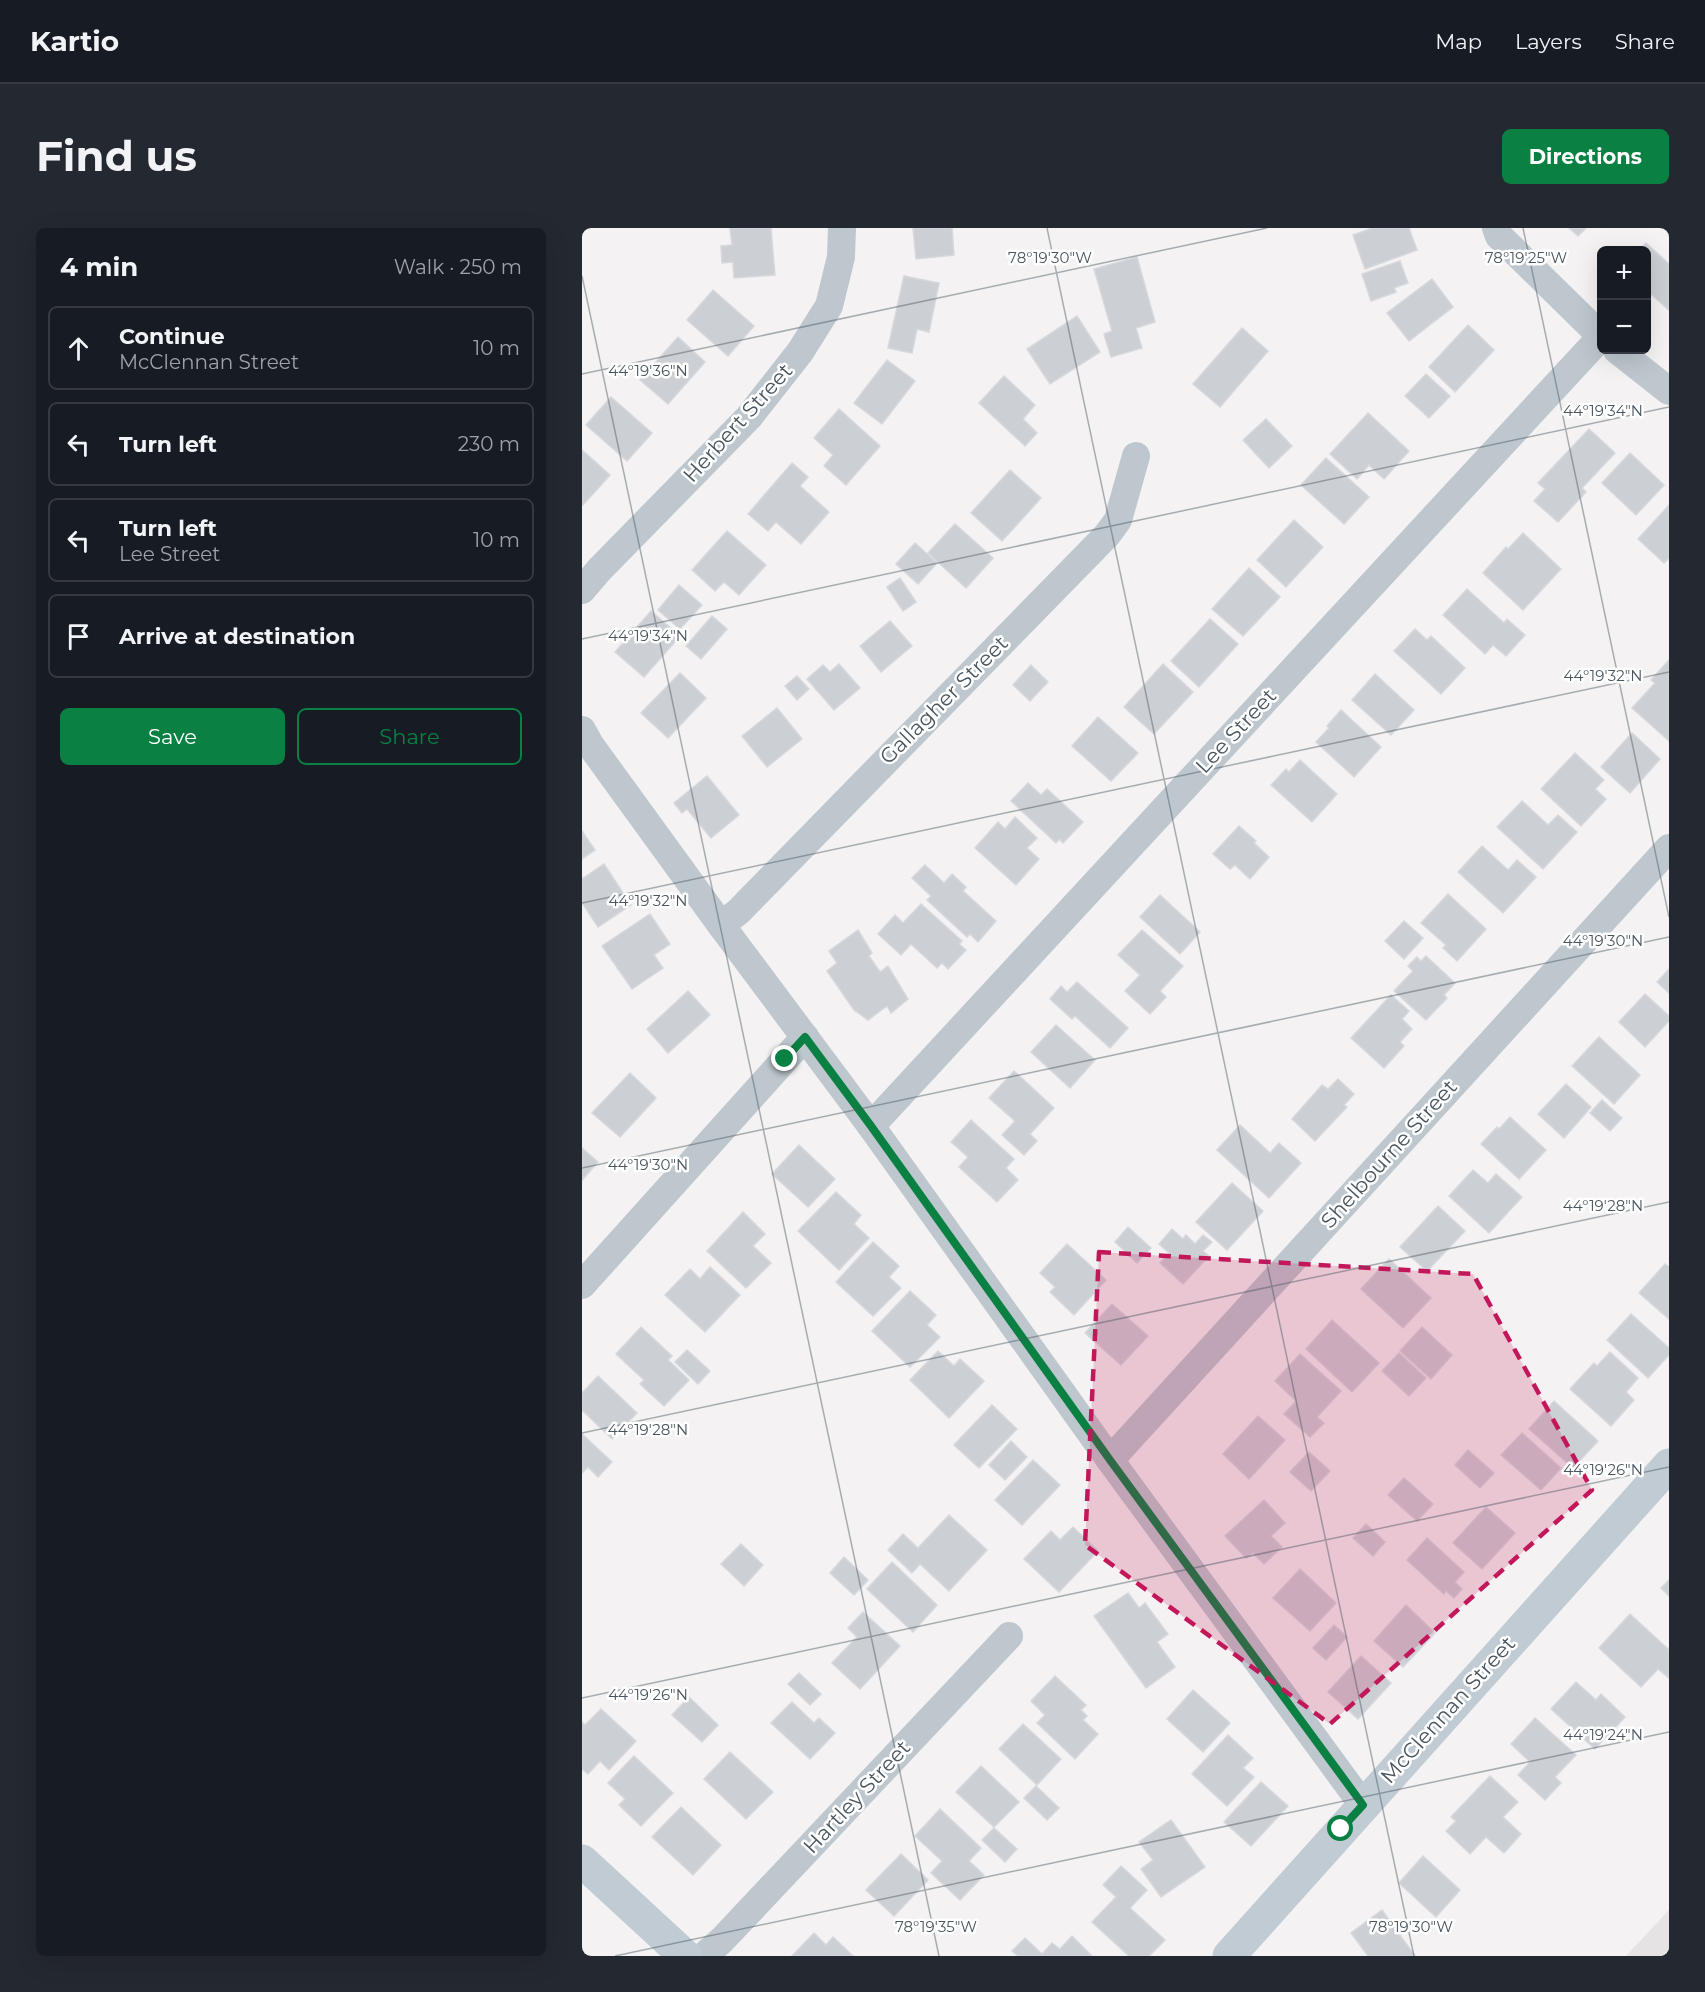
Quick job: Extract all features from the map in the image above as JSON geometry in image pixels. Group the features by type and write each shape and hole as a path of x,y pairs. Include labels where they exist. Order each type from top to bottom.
{"street":[{"name":"Herbert Street","path":"582,590 749,417 800,352 829,306 841,257 842,228"},
{"path":"1496,228 1499,236 1597,333"},
{"name":"Lee Street","path":"871,1126 1597,341"},
{"path":"1622,354 1669,391"},
{"name":"Gallagher Street","path":"721,925 738,912 1107,535 1118,520 1136,456"},
{"path":"582,730 591,746 721,925 871,1126 1110,1460 1363,1805"},
{"name":"Shelbourne Street","path":"1110,1460 1669,848"},
{"path":"582,1285 805,1037"},
{"name":"McClennan Street","path":"1229,1956 1669,1465"},
{"name":"Hartley Street","path":"704,1956 722,1940 1009,1636"},
{"path":"582,1861 685,1956"}],"highlighted area":[{"path":"1099,1252 1473,1274 1592,1490 1330,1724 1085,1545"}],"shaded area":[{"path":"1669,1910 1669,1956 1626,1956"}],"building":[{"path":"730,228 771,228 775,275 734,278 733,262 722,263 721,246 732,245"},
{"path":"913,228 952,228 954,255 916,259"},
{"path":"1373,228 1409,228 1417,250 1365,269 1353,235"},
{"path":"1569,228 1586,228 1578,236"},
{"path":"1651,248 1669,264 1669,310 1651,294"},
{"path":"1137,257 1155,322 1136,328 1142,348 1111,357 1104,334 1112,331 1094,269"},
{"path":"1400,261 1408,283 1394,288 1396,292 1371,301 1362,274"},
{"path":"904,276 939,283 929,332 917,329 912,353 888,348"},
{"path":"1432,279 1453,307 1409,341 1387,313"},
{"path":"713,290 754,326 728,356 687,320"},
{"path":"1077,316 1100,352 1050,384 1027,349"},
{"path":"1468,325 1494,350 1455,392 1429,367"},
{"path":"1242,328 1268,351 1220,407 1193,384"},
{"path":"678,337 705,362 668,404 640,380"},
{"path":"887,360 915,381 882,424 854,403"},
{"path":"1426,374 1450,396 1429,418 1405,396"},
{"path":"1004,376 1035,405 1023,419 1037,433 1025,446 979,403"},
{"path":"611,397 652,433 627,461 586,425"},
{"path":"839,409 880,446 846,485 824,466 833,455 814,438"},
{"path":"1368,413 1409,451 1384,479 1369,465 1357,479 1330,454"},
{"path":"1266,419 1292,446 1269,468 1243,440"},
{"path":"1589,429 1615,453 1582,488 1586,492 1558,522 1534,501 1545,489 1538,483"},
{"path":"582,450 610,475 583,505 582,504"},
{"path":"1630,453 1664,485 1636,515 1602,483"},
{"path":"1326,458 1369,497 1344,524 1301,485"},
{"path":"792,463 808,477 800,486 829,512 801,544 776,522 768,531 748,514"},
{"path":"1010,470 1041,498 1002,541 971,513"},
{"path":"1669,505 1669,558 1664,563 1638,539"},
{"path":"1294,520 1323,547 1286,587 1257,560"},
{"path":"955,524 993,558 966,588 928,553"},
{"path":"727,531 766,565 739,595 724,582 715,591 692,570"},
{"path":"1523,533 1561,569 1523,610 1483,573 1506,547 1508,549"},
{"path":"915,543 937,563 918,584 896,564"},
{"path":"1249,568 1280,597 1243,636 1212,609"},
{"path":"900,578 916,602 903,611 887,587"},
{"path":"679,585 702,605 680,629 658,610"},
{"path":"1467,589 1504,623 1507,619 1525,635 1506,656 1493,645 1485,654 1443,615"},
{"path":"651,611 680,636 644,677 615,652"},
{"path":"712,616 727,629 701,659 686,646"},
{"path":"1210,619 1238,644 1199,687 1171,661"},
{"path":"890,621 912,646 881,672 860,646"},
{"path":"1415,629 1427,640 1431,636 1465,668 1441,694 1394,651"},
{"path":"1669,660 1669,741 1632,708 1655,683 1651,680"},
{"path":"839,664 860,688 834,710 807,679 823,665 830,672"},
{"path":"1163,664 1193,692 1154,734 1124,707"},
{"path":"1031,665 1048,682 1030,701 1013,685"},
{"path":"680,673 706,698 668,738 641,713"},
{"path":"1375,674 1414,710 1391,735 1352,700"},
{"path":"797,676 809,689 797,700 785,686"},
{"path":"777,708 802,739 767,767 742,736"},
{"path":"1341,710 1381,747 1354,777 1316,742"},
{"path":"1098,717 1138,753 1111,781 1072,746"},
{"path":"1632,733 1660,759 1630,793 1601,767"},
{"path":"1575,753 1604,780 1595,789 1606,799 1581,826 1541,789"},
{"path":"1300,760 1337,794 1312,822 1271,785 1286,769 1289,772"},
{"path":"707,776 739,815 711,838 687,809 682,813 674,803"},
{"path":"1028,783 1041,795 1047,789 1083,822 1063,843 1059,839 1056,843 1011,801"},
{"path":"1522,801 1548,825 1558,815 1577,832 1543,869 1497,827"},
{"path":"1015,817 1037,838 1027,848 1039,859 1016,885 975,848 998,822 1005,829"},
{"path":"1239,826 1269,857 1250,879 1235,865 1230,869 1213,854"},
{"path":"582,831 595,850 582,859"},
{"path":"1482,846 1508,870 1517,860 1536,877 1503,913 1458,872"},
{"path":"604,864 631,905 598,927 582,903 582,879"},
{"path":"925,865 944,883 952,874 966,887 963,891 996,921 978,942 970,934 967,937 927,900 931,896 912,878"},
{"path":"1448,894 1486,929 1457,961 1443,948 1446,945 1421,923"},
{"path":"1160,895 1200,932 1180,954 1140,917"},
{"path":"921,904 962,941 959,944 966,950 948,969 942,963 937,968 911,944 901,955 878,934 895,915 903,923"},
{"path":"650,914 670,944 654,955 663,968 632,989 602,946"},
{"path":"1404,921 1423,938 1404,959 1385,941"},
{"path":"858,930 872,953 869,956 880,972 888,966 908,999 891,1013 887,1006 868,1020 854,1010 827,971 837,963 829,951"},
{"path":"1142,930 1183,966 1160,991 1166,997 1150,1014 1125,991 1140,975 1118,955"},
{"path":"1426,956 1455,983 1444,995 1447,998 1426,1020 1394,991 1413,971 1408,966 1417,957 1421,961"},
{"path":"1669,969 1669,993 1657,982"},
{"path":"1077,982 1128,1028 1110,1048 1075,1016 1072,1019 1050,999 1061,986 1067,992"},
{"path":"688,991 710,1015 668,1053 647,1029"},
{"path":"1645,994 1669,1016 1669,1021 1645,1047 1619,1022"},
{"path":"1391,995 1409,1011 1402,1019 1412,1029 1400,1042 1404,1046 1384,1068 1351,1038"},
{"path":"1056,1025 1095,1060 1070,1088 1031,1052"},
{"path":"1599,1037 1640,1075 1614,1104 1572,1066"},
{"path":"1014,1071 1054,1108 1030,1134 1037,1141 1024,1155 1002,1135 1015,1121 989,1098"},
{"path":"630,1073 656,1098 620,1137 592,1113"},
{"path":"1338,1079 1354,1094 1344,1105 1347,1107 1315,1141 1292,1119 1322,1085 1328,1089"},
{"path":"1566,1084 1591,1107 1564,1138 1538,1114"},
{"path":"1602,1100 1622,1118 1610,1131 1590,1113"},
{"path":"1510,1117 1546,1150 1519,1179 1481,1144"},
{"path":"971,1120 1014,1159 1006,1168 1018,1180 997,1202 959,1167 968,1157 951,1142"},
{"path":"1240,1125 1270,1153 1279,1143 1301,1163 1269,1198 1217,1150"},
{"path":"799,1145 835,1179 808,1207 772,1174"},
{"path":"582,1148 598,1162 582,1180"},
{"path":"1473,1170 1488,1183 1496,1174 1522,1197 1489,1233 1449,1196"},
{"path":"1232,1183 1263,1211 1227,1250 1196,1222"},
{"path":"836,1192 861,1215 854,1224 869,1238 839,1270 798,1231"},
{"path":"1438,1206 1465,1231 1427,1271 1400,1247"},
{"path":"743,1212 765,1234 753,1246 771,1263 746,1288 707,1251"},
{"path":"1128,1227 1151,1248 1137,1263 1115,1242"},
{"path":"1172,1229 1183,1239 1186,1235 1195,1244 1203,1235 1212,1242 1203,1251 1209,1256 1183,1284 1160,1263 1169,1253 1159,1244"},
{"path":"873,1242 899,1266 889,1277 901,1288 873,1316 836,1282"},
{"path":"1067,1244 1106,1280 1074,1315 1050,1292 1055,1287 1040,1273"},
{"path":"1389,1259 1431,1298 1403,1328 1361,1289"},
{"path":"1665,1264 1669,1267 1669,1319 1639,1293"},
{"path":"710,1267 740,1295 705,1332 665,1295 690,1269 700,1279"},
{"path":"910,1291 936,1315 927,1325 940,1337 910,1367 872,1331"},
{"path":"1112,1304 1148,1336 1121,1365 1085,1333"},
{"path":"1631,1314 1669,1348 1669,1355 1648,1378 1607,1340"},
{"path":"1332,1320 1379,1363 1352,1392 1306,1349"},
{"path":"641,1327 672,1356 668,1360 689,1380 664,1406 640,1384 644,1380 616,1354"},
{"path":"1422,1327 1452,1355 1431,1379 1400,1351"},
{"path":"687,1350 710,1371 698,1384 675,1362"},
{"path":"938,1351 954,1366 960,1359 984,1381 949,1418 910,1380"},
{"path":"1610,1352 1638,1378 1626,1392 1634,1400 1611,1426 1570,1389 1594,1363 1597,1366"},
{"path":"1399,1353 1426,1378 1409,1396 1382,1371"},
{"path":"1300,1354 1341,1391 1317,1417 1324,1423 1310,1437 1284,1414 1296,1401 1275,1381"},
{"path":"598,1376 637,1413 612,1439 582,1410 582,1393"},
{"path":"1554,1401 1598,1441 1573,1468 1529,1429"},
{"path":"992,1405 1017,1429 979,1468 954,1445"},
{"path":"1258,1416 1285,1440 1249,1479 1223,1454"},
{"path":"1522,1433 1561,1468 1541,1490 1501,1455"},
{"path":"582,1434 612,1462 598,1477 588,1467 582,1473"},
{"path":"1011,1441 1027,1457 1005,1480 989,1465"},
{"path":"1468,1450 1494,1473 1480,1488 1455,1465"},
{"path":"1309,1452 1330,1471 1311,1491 1290,1472"},
{"path":"1033,1460 1060,1485 1022,1525 995,1500"},
{"path":"1404,1478 1433,1504 1417,1521 1388,1495"},
{"path":"1264,1500 1285,1523 1271,1536 1282,1547 1264,1564 1253,1553 1246,1558 1225,1536"},
{"path":"1486,1507 1515,1533 1482,1569 1453,1543"},
{"path":"949,1515 987,1550 949,1591 920,1564 912,1573 888,1550 903,1534 918,1548"},
{"path":"1366,1524 1385,1542 1373,1556 1353,1538"},
{"path":"1073,1527 1098,1551 1059,1592 1024,1559 1051,1531 1060,1540"},
{"path":"1427,1538 1464,1572 1455,1582 1462,1589 1454,1598 1446,1591 1444,1594 1407,1560"},
{"path":"741,1544 763,1565 744,1586 721,1564"},
{"path":"844,1557 868,1580 854,1595 830,1573"},
{"path":"892,1562 937,1605 913,1632 867,1589"},
{"path":"1300,1569 1336,1603 1310,1631 1273,1598"},
{"path":"1669,1580 1669,1596 1661,1588"},
{"path":"1128,1593 1139,1608 1145,1603 1168,1634 1157,1642 1175,1667 1146,1688 1094,1616"},
{"path":"1406,1605 1435,1633 1403,1667 1374,1641"},
{"path":"863,1612 900,1646 860,1689 832,1663 857,1637 848,1628"},
{"path":"1630,1614 1669,1648 1669,1678 1658,1669 1641,1687 1599,1648"},
{"path":"1334,1625 1347,1637 1326,1660 1313,1648"},
{"path":"1361,1656 1391,1683 1358,1719 1328,1692"},
{"path":"799,1673 821,1694 810,1705 788,1684"},
{"path":"1055,1676 1086,1705 1081,1710 1087,1716 1083,1720 1098,1734 1075,1759 1037,1723 1045,1715 1031,1701"},
{"path":"1576,1682 1596,1700 1601,1694 1625,1717 1595,1749 1551,1709"},
{"path":"1193,1690 1230,1723 1203,1752 1167,1719"},
{"path":"689,1697 718,1725 702,1742 672,1715"},
{"path":"792,1702 814,1723 819,1718 835,1733 810,1759 771,1723"},
{"path":"601,1709 636,1741 609,1770 600,1761 588,1774 582,1769 582,1722 585,1725"},
{"path":"1535,1718 1576,1755 1555,1777 1561,1783 1545,1800 1518,1775 1530,1762 1511,1744"},
{"path":"1023,1724 1061,1759 1037,1785 999,1749"},
{"path":"1228,1735 1253,1758 1243,1768 1254,1777 1227,1806 1192,1774"},
{"path":"730,1752 773,1792 746,1819 704,1779"},
{"path":"634,1756 673,1793 641,1826 619,1805 625,1799 608,1783"},
{"path":"981,1766 1019,1802 994,1827 956,1792"},
{"path":"1490,1776 1518,1802 1503,1817 1521,1834 1504,1853 1486,1837 1470,1854 1446,1831 1456,1821 1451,1817"},
{"path":"1261,1782 1288,1806 1251,1846 1224,1822"},
{"path":"1036,1786 1059,1808 1047,1820 1024,1798"},
{"path":"681,1807 721,1845 693,1875 652,1837"},
{"path":"940,1809 981,1848 969,1861 984,1875 960,1900 931,1873 942,1861 915,1836"},
{"path":"1171,1820 1205,1867 1161,1897 1141,1869 1153,1860 1139,1842"},
{"path":"994,1828 1017,1849 1005,1862 982,1840"},
{"path":"901,1854 928,1880 894,1916 866,1890"},
{"path":"1423,1856 1460,1890 1436,1917 1399,1883"},
{"path":"1121,1866 1147,1890 1130,1908 1165,1940 1149,1956 1129,1956 1092,1922 1116,1897 1103,1885"},
{"path":"1382,1910 1415,1956 1368,1956 1351,1933"},
{"path":"814,1933 826,1945 833,1937 853,1956 792,1956"},
{"path":"1072,1936 1092,1956 1018,1956 1012,1951 1025,1938 1042,1954 1052,1943 1060,1949"}],"route":[{"path":"785,1059 805,1037 1110,1460 1363,1805 1341,1829"}]}
